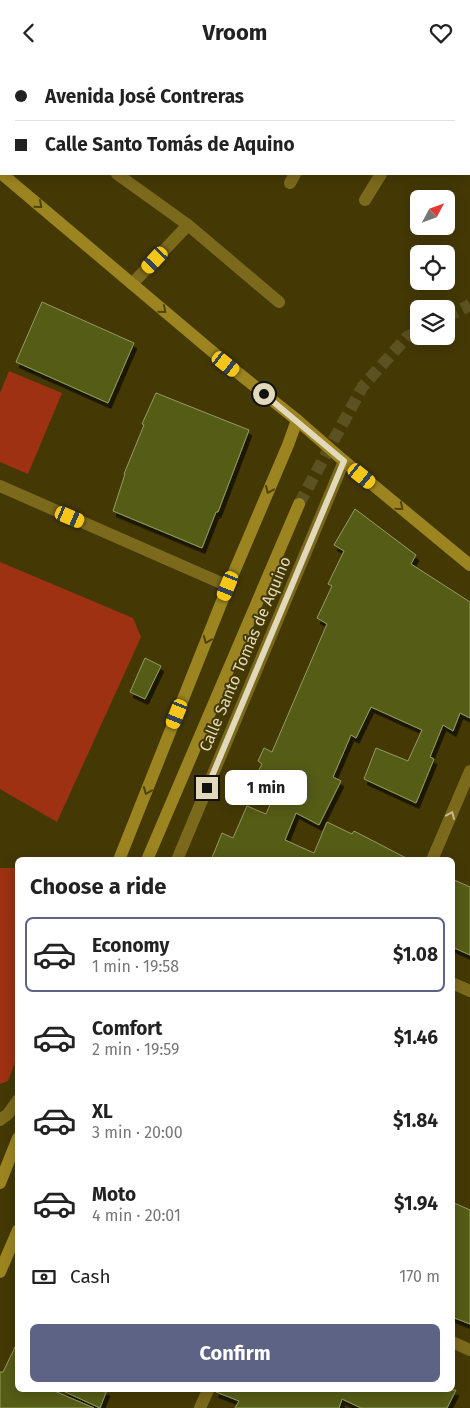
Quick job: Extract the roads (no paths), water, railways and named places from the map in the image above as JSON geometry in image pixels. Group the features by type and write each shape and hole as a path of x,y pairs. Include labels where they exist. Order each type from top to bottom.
{"street":[{"path":"3,175 226,364 297,420 470,565"},
{"path":"118,175 188,225 279,303"},
{"path":"365,199 380,175"},
{"path":"132,284 188,225"},
{"path":"120,857 228,586 297,420"},
{"name":"Calle Santo Tomás de Aquino","path":"178,857 344,461"},
{"path":"0,487 228,586"},
{"path":"148,857 299,504"},
{"path":"433,857 470,771"},
{"path":"455,984 470,991"},
{"path":"0,1119 8,1114 15,1105"},
{"path":"0,1183 15,1146"},
{"path":"0,1272 15,1237"},
{"path":"455,1343 470,1350"},
{"path":"200,1408 207,1392"}],"tunnel":[{"path":"455,312 470,305"},
{"path":"299,504 363,386 410,336"}]}
